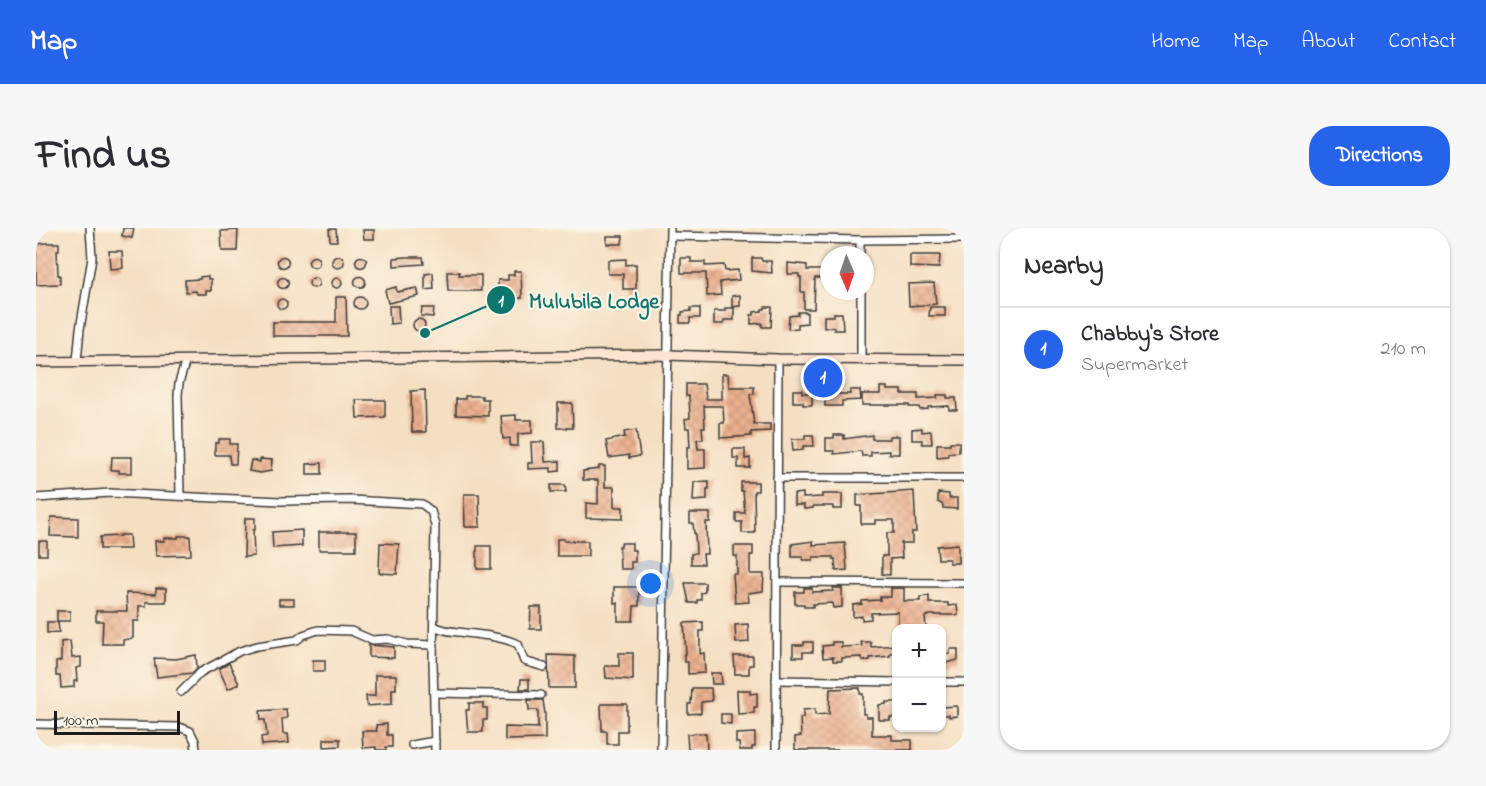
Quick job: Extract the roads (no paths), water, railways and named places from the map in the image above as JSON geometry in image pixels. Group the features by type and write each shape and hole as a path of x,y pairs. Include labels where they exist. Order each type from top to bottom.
{"street":[{"path":"77,361 92,258 90,228"},
{"path":"661,750 670,232 860,240 964,239"},
{"path":"860,240 860,246"},
{"path":"861,300 861,360"},
{"path":"36,362 668,355 778,359 964,360"},
{"path":"776,750 778,359"},
{"path":"180,495 178,395 186,360"},
{"path":"777,478 964,478"},
{"path":"36,498 110,493 281,501 351,500 422,504 431,512 435,525 435,750"},
{"path":"777,582 964,583"},
{"path":"434,626 445,632 506,639 518,644 524,661 544,667"},
{"path":"181,692 201,672 240,651 297,640 303,635 318,630 351,631 372,640 388,639 407,644 434,645"},
{"path":"776,680 892,682"},
{"path":"946,682 964,682"},
{"path":"434,693 541,694"},
{"path":"36,724 179,727 190,731 196,750"},
{"path":"412,746 435,741"}],"place":[{"name":"Mulubila Lodge","path":"425,333"},
{"name":"Chabby's Store","path":"823,378"}]}
